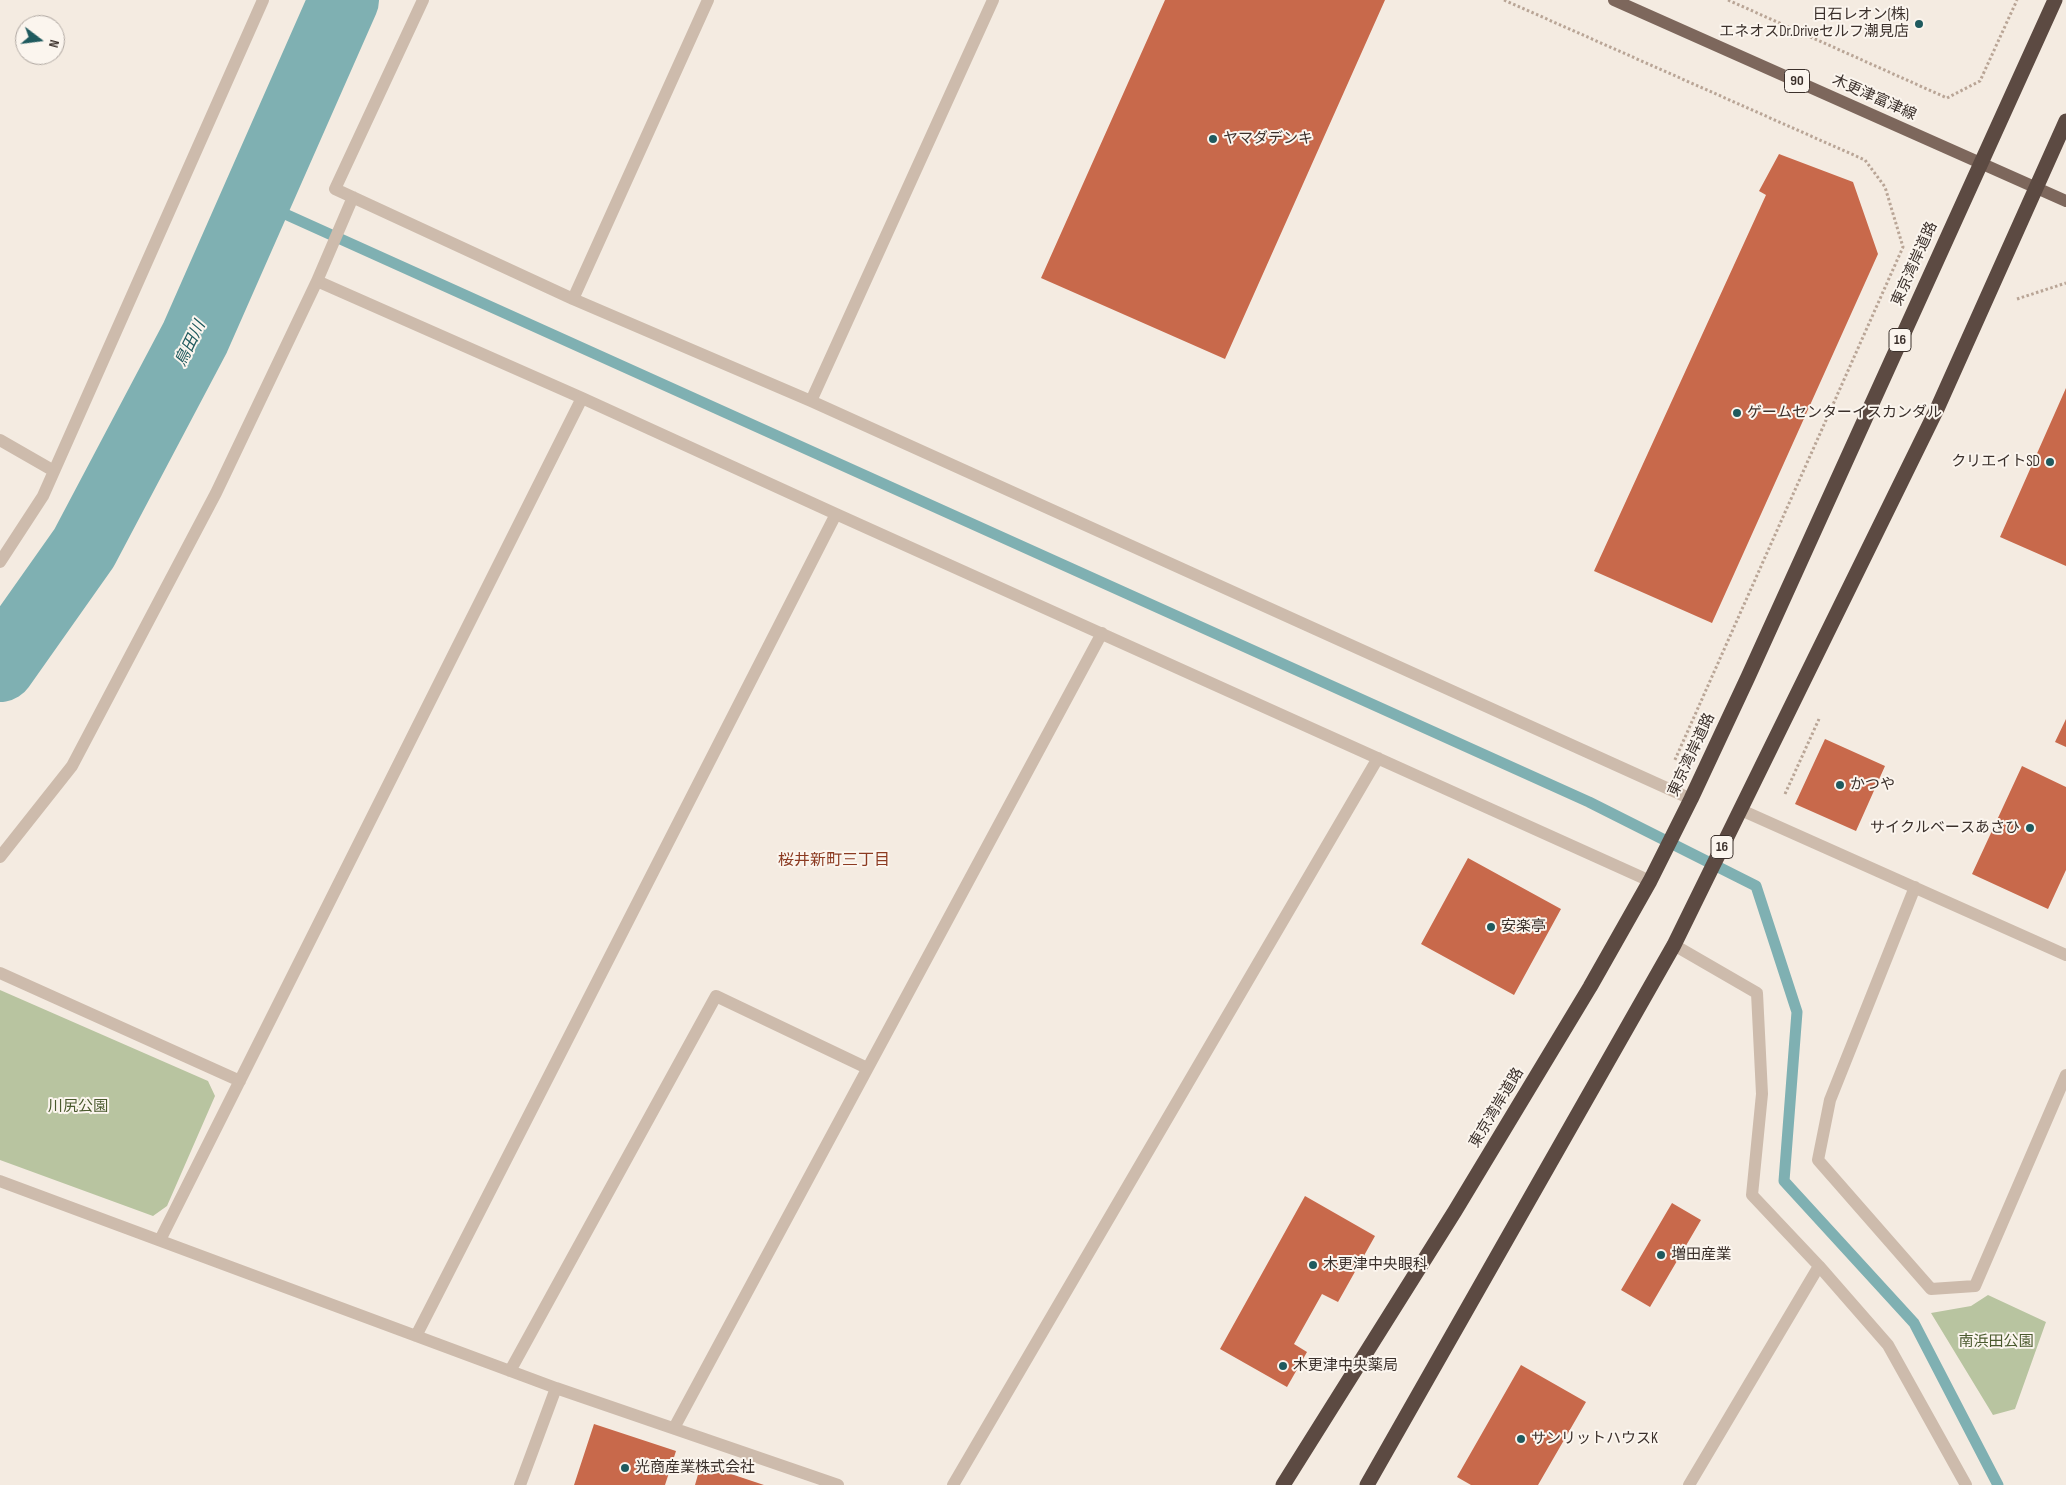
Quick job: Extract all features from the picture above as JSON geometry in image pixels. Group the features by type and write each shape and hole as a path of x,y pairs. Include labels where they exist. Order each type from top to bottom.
{"highway":[{"name":"東京湾岸道路","path":"1283,1485 1455,1211 1590,987 1650,881 1691,799 1782,603 1980,162 2055,0"},
{"name":"16","path":"1367,1485 1674,945 1937,408 2066,122"}],"main road":[{"name":"木更津富津線","path":"1614,0 2066,201"}],"street":[{"path":"0,562 43,496 263,0"},
{"path":"423,0 336,189 573,299 811,401 1691,799"},
{"path":"573,299 708,0"},
{"path":"811,401 993,0"},
{"path":"0,857 72,766 216,492 317,282 353,197"},
{"path":"317,282 582,398 1650,881"},
{"path":"160,1240 582,398"},
{"path":"0,440 54,471"},
{"path":"416,1336 836,514"},
{"path":"674,1428 1102,633"},
{"path":"953,1485 1378,758"},
{"path":"1741,810 2066,955"},
{"path":"1915,888 1830,1100 1818,1160 1931,1289 1975,1286 2066,1075"},
{"path":"1674,945 1757,993 1762,1094 1752,1195 1819,1266 1888,1345 1966,1485"},
{"path":"0,973 240,1081"},
{"path":"510,1371 716,996 867,1068"},
{"path":"0,1181 556,1388 838,1485"},
{"path":"1689,1485 1819,1266"},
{"path":"520,1485 556,1388"}],"path":[{"path":"1504,0 1865,160 1885,186 1902,247 1663,787"},
{"path":"1728,0 1946,98 1980,81 2017,0"}],"green space":[{"name":"川尻公園","path":"0,990 208,1081 215,1096 167,1206 153,1216 0,1160"},
{"name":"南浜田公園","path":"1988,1295 2046,1322 2015,1409 1993,1415 1931,1313 1971,1306"}],"building":[{"name":"ヤマダデンキ","path":"1165,0 1385,0 1225,359 1041,278"},
{"name":"ゲームセンターイスカンダル","path":"1779,154 1853,182 1878,254 1712,623 1594,571 1766,195 1759,191"},
{"name":"クリエイトSD","path":"2066,388 2066,566 2000,537"},
{"path":"2066,719 2066,747 2055,742"},
{"name":"かつや","path":"1825,739 1885,766 1856,831 1795,804"},
{"name":"サイクルベースあさひ","path":"2022,766 2066,787 2066,870 2048,909 1972,874"},
{"name":"安楽亭","path":"1468,858 1561,909 1514,995 1421,944"},
{"name":"木更津中央眼科","path":"1305,1196 1375,1236 1338,1302 1322,1294 1294,1344 1307,1352 1287,1387 1220,1349"},
{"name":"増田産業","path":"1672,1203 1701,1220 1650,1307 1621,1290"},
{"name":"サンリットハウスK","path":"1521,1365 1586,1402 1538,1485 1471,1485 1457,1477"},
{"name":"光商産業株式会社","path":"594,1424 676,1451 665,1485 574,1485"},
{"path":"701,1464 764,1485 695,1485"}],"waterway":[{"name":"鳥田川","path":"0,667 84,548 195,338 344,0"},
{"path":"254,200 1589,802 1756,886 1797,1012 1784,1181 1914,1323 1998,1485"}],"place":[{"name":"日石レオン(株) エネオスDr.Driveセルフ潮見店","path":"1919,24"},
{"name":"ヤマダデンキ","path":"1213,139"},
{"name":"ゲームセンターイスカンダル","path":"1737,413"},
{"name":"クリエイトSD","path":"2050,462"},
{"name":"かつや","path":"1840,785"},
{"name":"サイクルベースあさひ","path":"2030,828"},
{"name":"安楽亭","path":"1491,927"},
{"name":"増田産業","path":"1661,1255"},
{"name":"木更津中央眼科","path":"1313,1265"},
{"name":"木更津中央薬局","path":"1283,1366"},
{"name":"サンリットハウスK","path":"1521,1439"},
{"name":"光商産業株式会社","path":"625,1468"}],"district":[{"name":"桜井新町三丁目","path":"834,861"}]}
